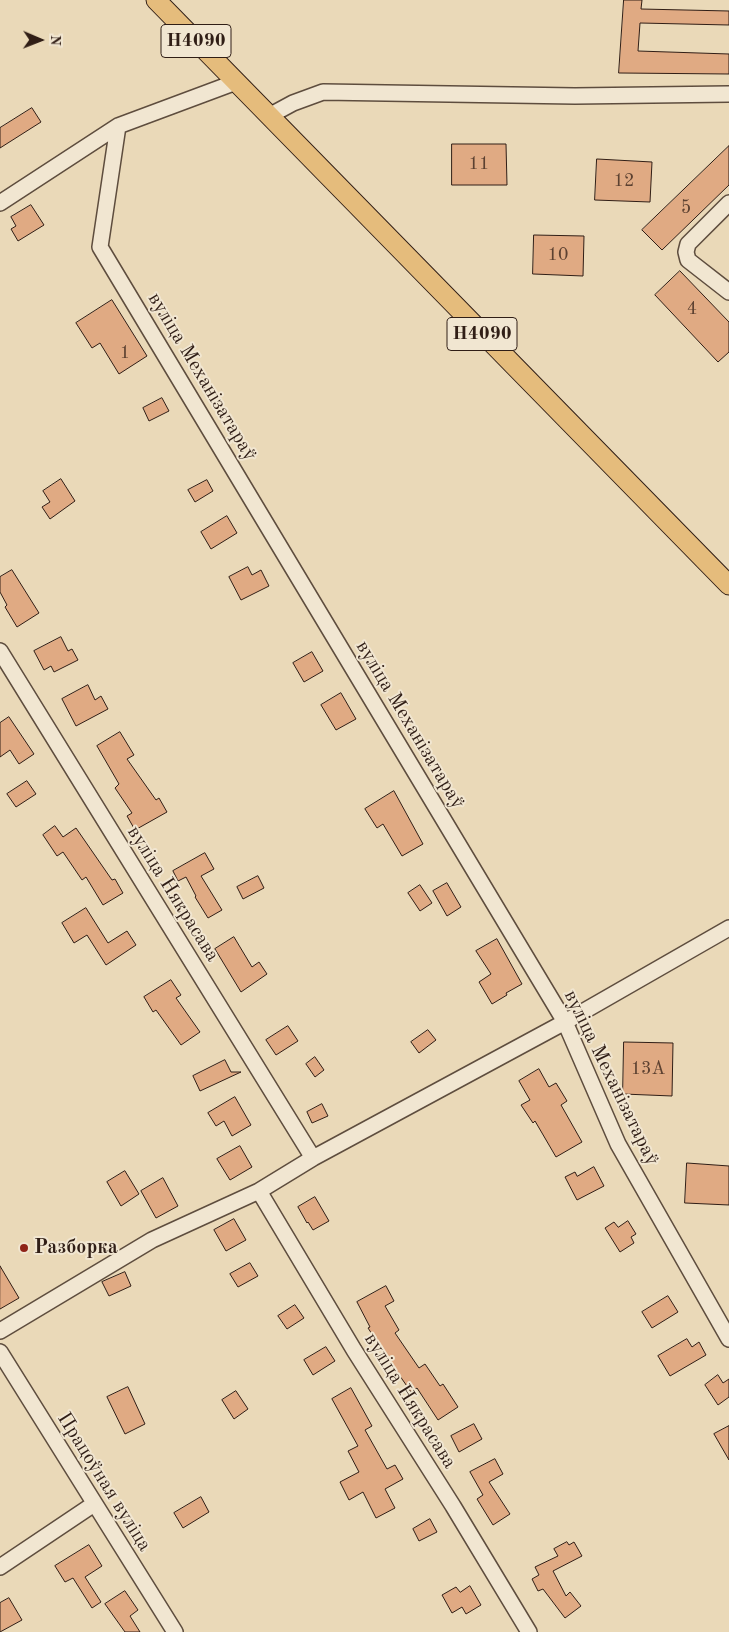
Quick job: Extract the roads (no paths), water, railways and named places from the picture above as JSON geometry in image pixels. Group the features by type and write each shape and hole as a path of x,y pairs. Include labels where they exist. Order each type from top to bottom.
{"main road":[{"name":"Н4090","path":"156,0 729,585"}],"street":[{"path":"0,203 118,126 236,82"},
{"path":"269,116 293,103 323,92 575,96 729,94"},
{"name":"вуліца Механізатараў","path":"118,126 100,247 565,1022 618,1144 729,1339"},
{"path":"729,203 688,244 686,252 688,260 729,292"},
{"name":"вуліца Някрасава","path":"0,651 312,1158"},
{"path":"0,1332 152,1240 259,1191 312,1158 565,1022 729,928"},
{"name":"вуліца Някрасава","path":"259,1191 354,1350 530,1632"},
{"name":"Працоўная вуліца","path":"0,1352 175,1632"},
{"path":"0,1567 94,1504"}],"place":[{"name":"Разборка","path":"24,1248"}]}
